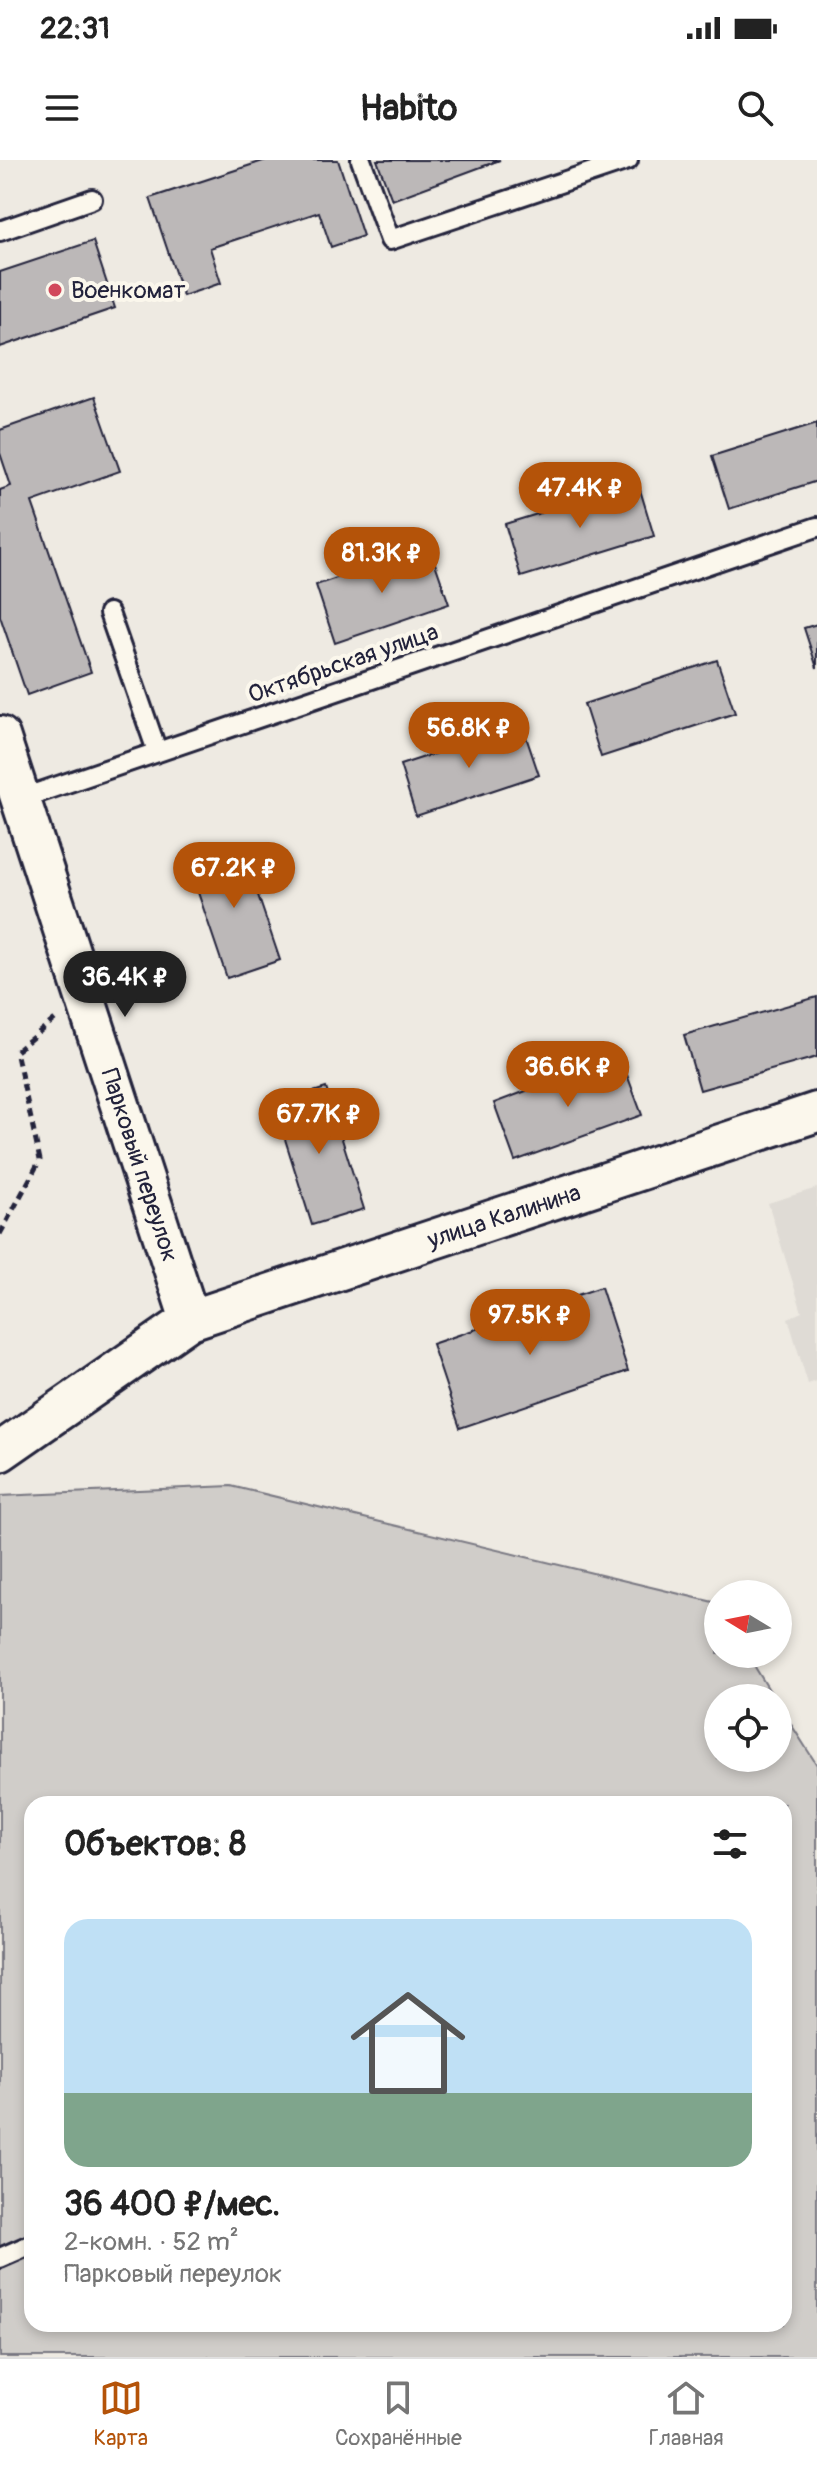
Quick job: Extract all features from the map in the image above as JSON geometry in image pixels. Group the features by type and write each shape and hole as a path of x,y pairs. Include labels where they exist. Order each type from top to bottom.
{"street":[{"name":"Парковый переулок","path":"0,736 190,1320"},
{"name":"улица Калинина","path":"0,1452 190,1320 817,1112"}],"lane":[{"path":"361,160 390,240 628,160"},
{"path":"0,231 92,199"},
{"name":"Октябрьская улица","path":"20,799 817,527"},
{"path":"109,613 157,751"},
{"path":"0,2258 24,2248"}],"path":[{"path":"0,1234 40,1160 16,1051 84,995"}],"shaded area":[{"path":"817,1188 817,1381 808,1384 788,1318 802,1312 768,1203"},
{"path":"231,1486 704,1600 704,1668 756,1668 765,1684 704,1684 704,1772 792,1772 792,1726 817,1765 817,2357 0,2357 0,1496"}],"building":[{"path":"266,160 338,160 363,236 331,247 319,212 210,248 221,283 183,296 150,198"},
{"path":"377,160 500,160 392,200"},
{"name":"Военкомат","path":"93,241 115,308 0,347 0,272"},
{"path":"94,397 120,471 32,502 91,672 27,695 0,616 0,490 11,486 0,453 0,430"},
{"path":"817,423 817,481 729,509 712,456"},
{"path":"638,483 654,536 521,577 505,524"},
{"path":"429,546 449,604 335,643 316,585"},
{"path":"817,624 817,668 804,628"},
{"path":"717,660 735,713 601,757 584,704"},
{"path":"522,725 539,775 416,816 400,765"},
{"path":"240,842 280,960 227,978 187,860"},
{"path":"817,997 817,1057 700,1090 684,1035"},
{"path":"620,1056 642,1115 515,1161 494,1103"},
{"path":"326,1088 364,1209 312,1225 274,1104"},
{"path":"601,1287 628,1371 460,1428 432,1344"}],"place":[{"name":"Военкомат","path":"55,290"}]}
